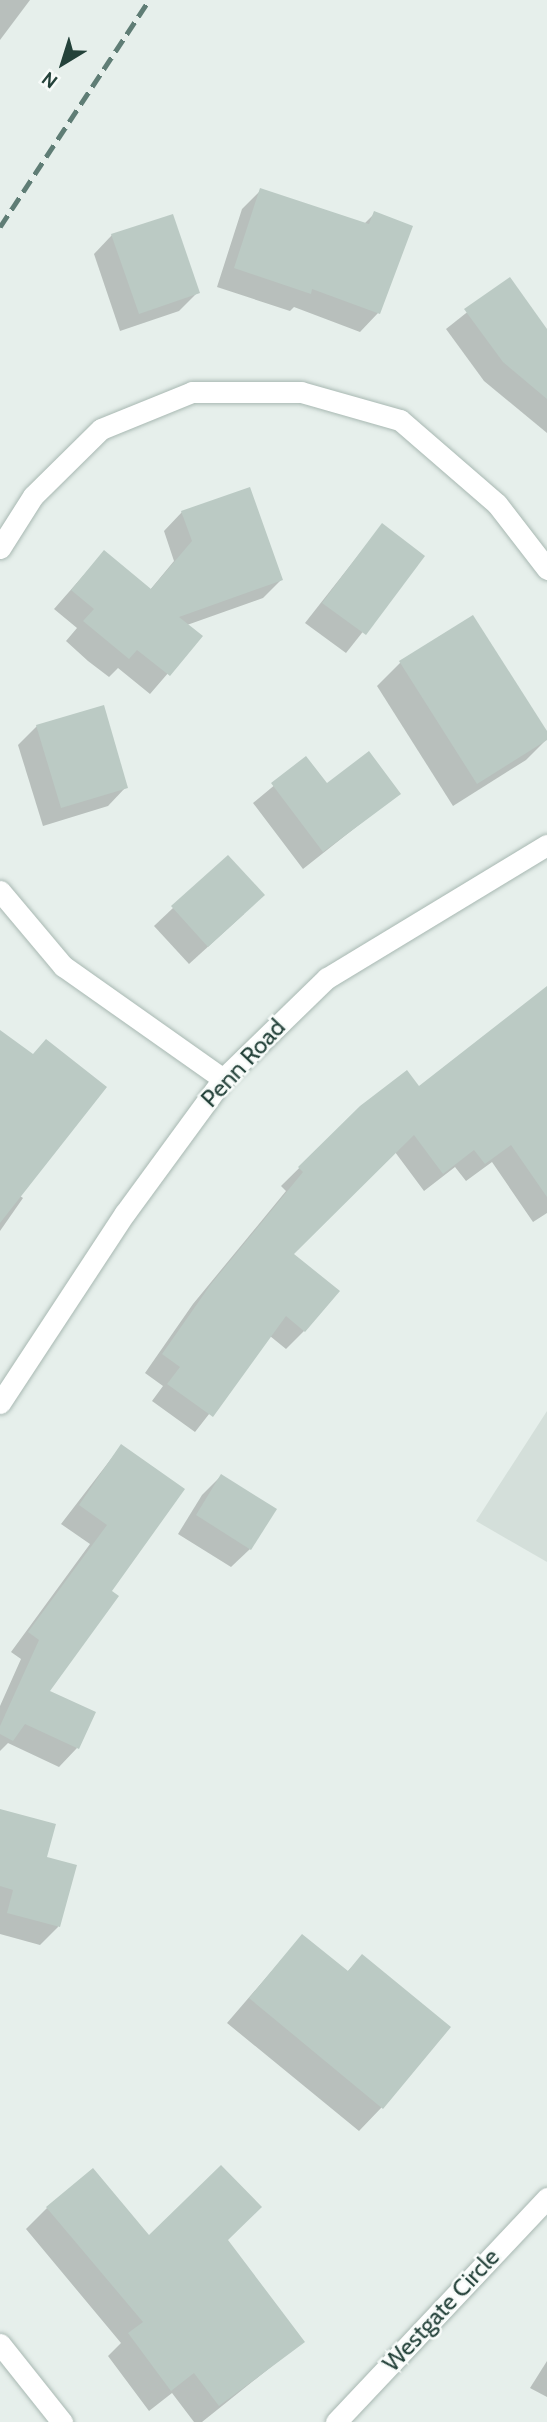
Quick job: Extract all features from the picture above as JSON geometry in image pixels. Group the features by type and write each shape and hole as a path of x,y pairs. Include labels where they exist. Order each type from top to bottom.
{"street":[{"path":"0,548 33,496 101,429 192,392 301,392 400,420 497,504 547,569"},
{"name":"Penn Road","path":"0,1404 125,1213 223,1079 327,978 547,845"},
{"path":"0,891 63,966 223,1079"},
{"name":"Westgate Circle","path":"336,2422 547,2198"},
{"path":"0,2344 62,2422"}],"shaded area":[{"path":"547,1411 547,1562 476,1521"}],"building":[{"path":"260,188 369,224 374,211 413,226 380,314 312,289 311,294 234,268"},
{"path":"173,214 200,293 139,314 111,234"},
{"path":"510,277 547,329 547,399 503,362 464,309"},
{"path":"250,487 283,580 179,617 203,636 170,676 137,650 129,659 83,621 94,609 71,590 104,550 151,589 192,541 181,511"},
{"path":"382,523 425,556 366,635 322,603"},
{"path":"473,615 547,731 547,740 477,784 399,661"},
{"path":"104,705 128,788 61,808 36,725"},
{"path":"369,751 401,794 323,852 271,783 306,756 327,783"},
{"path":"228,855 265,895 208,947 171,906"},
{"path":"547,986 547,1197 511,1145 485,1164 474,1150 443,1174 414,1135 294,1254 340,1291 305,1332 286,1316 213,1417 167,1384 180,1367 162,1354 211,1284 303,1172 298,1167 360,1106 407,1070 419,1086"},
{"path":"0,1030 33,1054 46,1039 107,1087 0,1223"},
{"path":"121,1444 185,1489 112,1591 119,1596 50,1691 96,1712 79,1749 25,1724 13,1741 0,1734 0,1726 39,1640 28,1632 107,1525 79,1505"},
{"path":"221,1474 277,1509 251,1550 196,1515"},
{"path":"0,1809 56,1824 47,1857 77,1865 60,1927 7,1913 13,1890 0,1886"},
{"path":"302,1934 348,1971 362,1954 451,2027 383,2109 249,1998"},
{"path":"221,2165 262,2207 228,2240 305,2342 219,2406 194,2373 171,2391 128,2333 143,2322 46,2207 93,2168 149,2235"}],"railway":[{"path":"0,227 149,0"}]}
